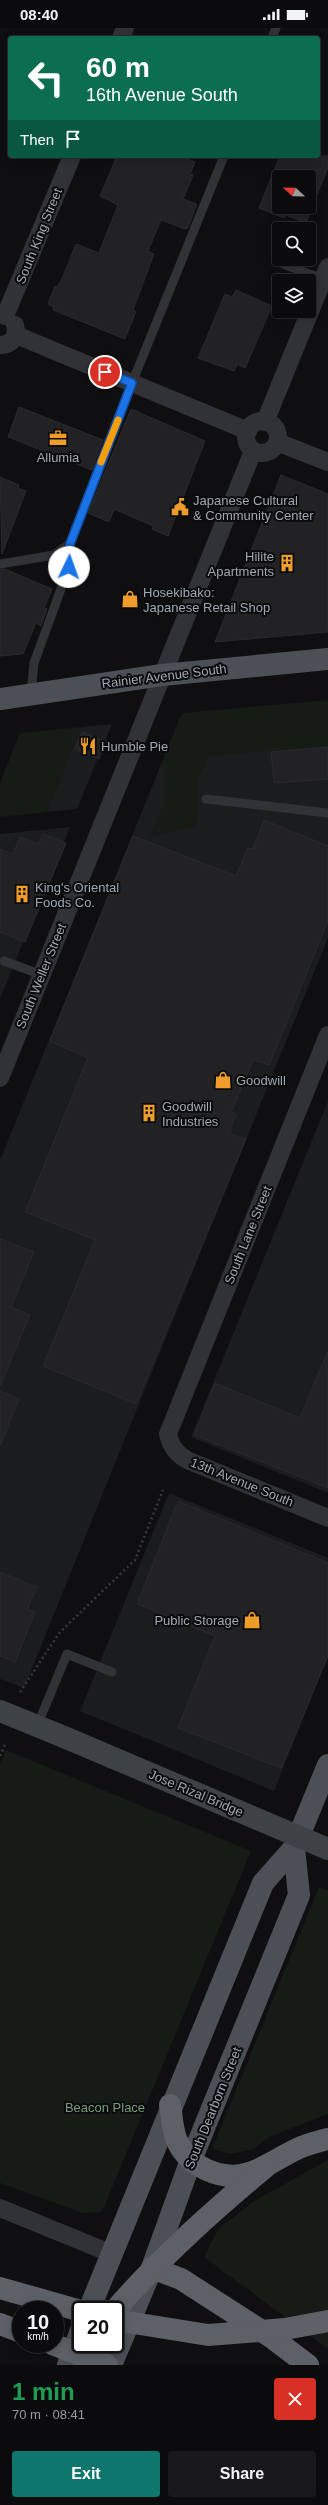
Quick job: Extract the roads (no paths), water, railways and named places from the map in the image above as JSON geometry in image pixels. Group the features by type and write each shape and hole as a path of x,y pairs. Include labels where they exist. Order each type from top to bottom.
{"highway":[{"path":"170,2105 176,2139 191,2160 208,2171 230,2176 250,2173 304,2146 328,2139"},
{"path":"123,2301 152,2268 210,2213 269,2164"},
{"path":"152,2268 181,2279 271,2337 308,2365"},
{"path":"6,2290 72,2308"},
{"path":"124,2321 208,2335 285,2329 328,2320"},
{"path":"0,2324 12,2329"},
{"path":"64,2349 107,2365"},
{"path":"72,2365 81,2353"}],"main road":[{"name":"Rainier Avenue South","path":"0,699 162,675 328,659"},
{"name":"Jose Rizal Bridge","path":"0,1711 328,1849"},
{"name":"South Dearborn Street","path":"91,2301 170,2105 263,1883 294,1848 328,1765"},
{"name":"South Dearborn Street","path":"111,2365 152,2268 191,2160 299,1895 294,1848"},
{"path":"68,2365 72,2353"}],"street":[{"name":"South King Street","path":"3,316 71,158"},
{"path":"265,422 326,273"},
{"path":"0,345 10,343 16,335 13,322 3,316"},
{"path":"16,335 248,430"},
{"path":"265,422 277,431 277,442 268,452 253,451 247,442 248,430 254,424 265,422"},
{"path":"277,442 328,462"},
{"name":"South Weller Street","path":"2,1067 42,975 253,451"},
{"name":"South Lane Street","path":"168,1434 324,1057 328,1035"},
{"name":"13th Avenue South","path":"168,1434 170,1444 177,1454 187,1460 328,1518"},
{"path":"0,2208 110,2253"}],"lane":[{"path":"31,694 34,663 69,567 70,544 132,383 223,158"},
{"path":"293,266 326,273"},
{"path":"0,564 54,554 70,544"},
{"path":"206,799 328,814"},
{"path":"4,961 42,975"},
{"path":"37,1726 67,1654 112,1672"}],"place":[{"name":"Allumia","path":"58,438"},
{"name":"Japanese Cultural & Community Center","path":"180,507"},
{"name":"Hilite Apartments","path":"287,563"},
{"name":"Hosekibako: Japanese Retail Shop","path":"130,599"},
{"name":"Humble Pie","path":"88,746"},
{"name":"King's Oriental Foods Co.","path":"22,894"},
{"name":"Goodwill","path":"223,1080"},
{"name":"Goodwill Industries","path":"149,1113"},
{"name":"Public Storage","path":"252,1620"}],"park label":[{"name":"Beacon Place","path":"105,2107"}]}
